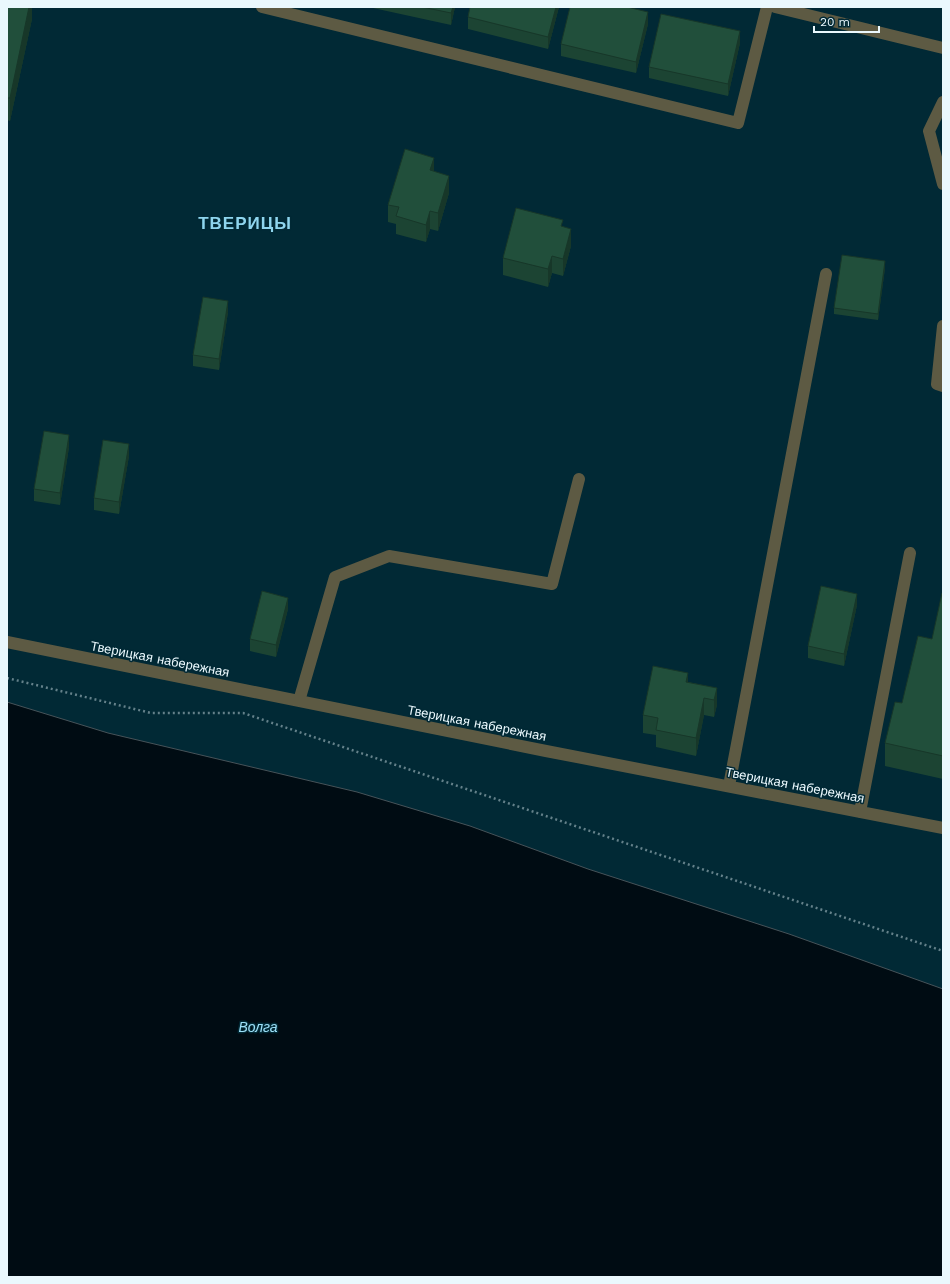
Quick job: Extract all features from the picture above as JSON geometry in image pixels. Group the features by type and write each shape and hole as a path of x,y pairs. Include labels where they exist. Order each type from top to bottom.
{"street":[{"path":"262,7 738,123 767,7"},
{"path":"775,7 943,48"},
{"path":"943,102 929,130 943,185"},
{"path":"729,786 826,274"},
{"path":"943,326 937,384 943,386"},
{"path":"299,701 336,577 389,556 552,584 579,480"},
{"path":"860,812 910,553"},
{"name":"Тверицкая набережная","path":"7,642 943,828"}],"path":[{"path":"7,678 151,713 242,713 943,951"}],"water":[{"name":"Волга","path":"7,702 108,733 357,792 470,826 588,869 789,934 943,989 943,1277 7,1277"}],"building":[{"path":"7,7 29,7 10,98 7,98"},
{"path":"422,7 453,7 451,13"},
{"path":"470,7 556,7 548,37 468,17"},
{"path":"570,7 627,7 648,12 636,62 561,44"},
{"path":"661,14 740,31 728,84 649,67"},
{"path":"405,149 434,158 430,170 449,176 438,213 430,211 426,225 396,216 399,207 388,205"},
{"path":"516,208 563,220 561,226 571,229 563,259 552,256 548,269 503,258"},
{"path":"842,255 885,261 878,314 834,308"},
{"path":"203,297 228,301 219,359 193,355"},
{"path":"44,431 69,435 60,493 34,489"},
{"path":"103,440 129,444 119,502 94,498"},
{"path":"821,586 857,594 844,654 808,646"},
{"path":"262,591 288,598 276,645 250,639"},
{"path":"942,593 943,756 885,743 895,702 902,703 918,636 932,639"},
{"path":"653,666 688,673 686,682 717,688 714,700 704,698 696,738 656,730 658,718 643,715"}],"district":[{"name":"ТВЕРИЦЫ","path":"245,223"}]}
